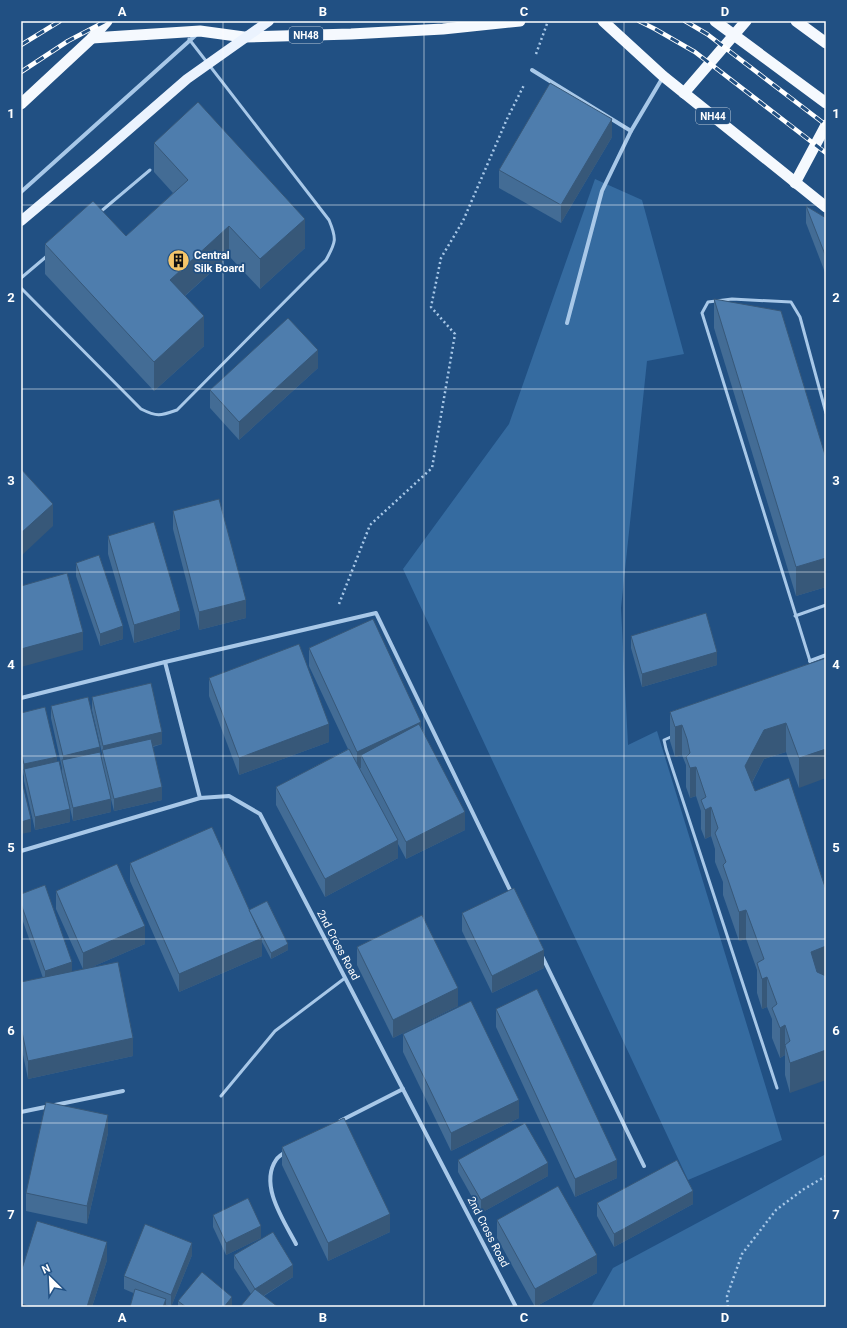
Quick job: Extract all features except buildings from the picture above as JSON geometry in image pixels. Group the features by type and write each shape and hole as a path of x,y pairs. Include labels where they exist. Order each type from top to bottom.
{"highway":[{"path":"21,104 92,38 107,21"},
{"name":"NH48","path":"92,38 187,36 200,31 244,37 351,34 443,29 520,21"},
{"name":"NH44","path":"603,21 663,76 826,207"},
{"path":"716,21 826,103"},
{"path":"684,93 746,21"},
{"path":"796,21 826,43"},
{"path":"795,183 826,125"}],"main road":[{"path":"21,221 187,79 269,21"}],"street":[{"path":"21,192 187,36"},
{"path":"532,70 632,130"},
{"path":"567,323 602,191 632,130 663,76"},
{"path":"21,698 165,662 334,624 376,613 515,900"},
{"path":"810,661 826,655"},
{"path":"165,662 200,798"},
{"name":"2nd Cross Road","path":"21,851 200,798 229,796 260,814 516,1307"},
{"path":"540,950 644,1166"},
{"path":"338,1122 403,1089"},
{"path":"21,1112 123,1091"},
{"path":"292,1147 276,1159 270,1172 271,1188 277,1208 296,1244"}],"lane":[{"path":"21,288 141,409 153,415 166,414 177,410 326,260 334,246 335,233 329,220 187,36"},
{"path":"97,214 150,170"},
{"path":"21,278 50,254"},
{"path":"810,661 702,313 708,302 732,299 791,302 800,317 826,413"},
{"path":"795,616 826,605"},
{"path":"678,734 664,740 666,749 777,1088"},
{"path":"221,1096 275,1032 346,978"}],"path":[{"path":"334,624 339,603 370,525 432,468 455,334 432,307 441,258 463,221 507,119 532,70 548,21"},
{"path":"728,1307 727,1296 742,1254 776,1210 804,1189 826,1176"}],"shaded area":[{"path":"595,179 642,200 684,354 647,361 621,608 628,745 657,731 782,1140 688,1180 403,569 509,424"},
{"path":"826,1154 826,1307 591,1307 613,1268"}],"railway":[{"path":"21,45 60,21"},
{"path":"21,72 68,41 106,21"},
{"path":"639,21 695,52 826,153"},
{"path":"685,21 707,34 826,125"}],"place":[{"name":"Central Silk Board","path":"178,261"}]}
